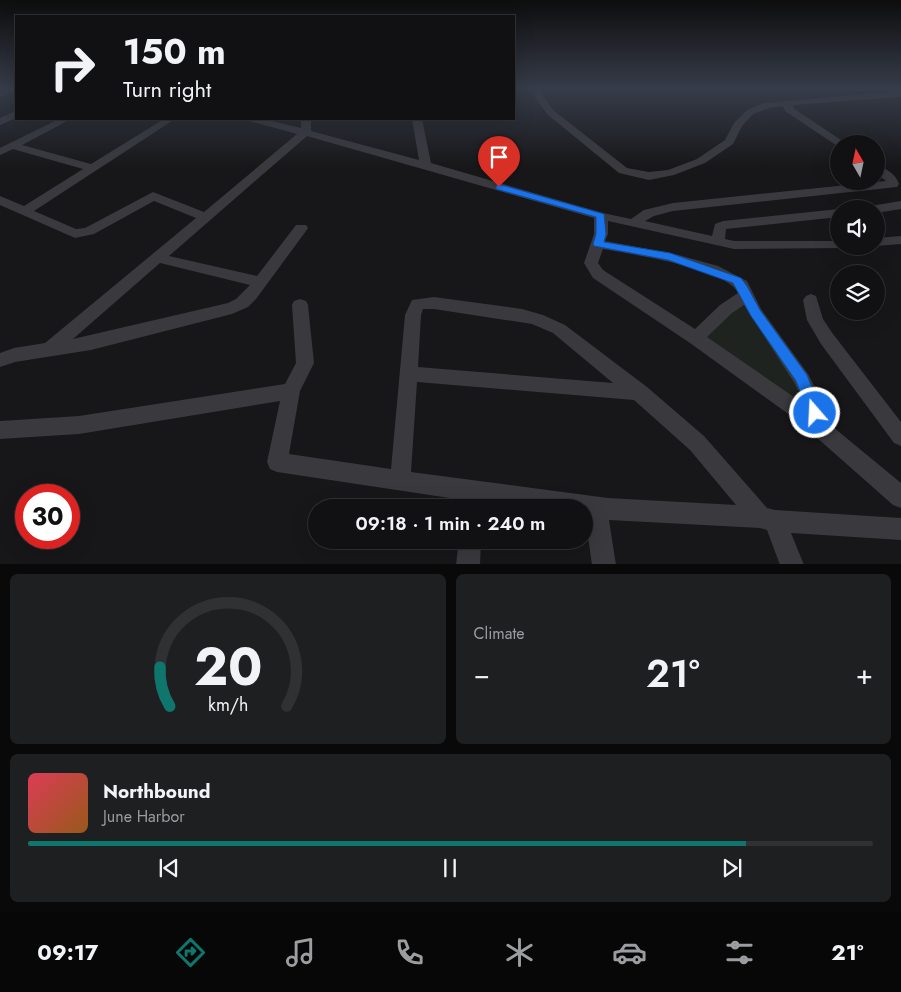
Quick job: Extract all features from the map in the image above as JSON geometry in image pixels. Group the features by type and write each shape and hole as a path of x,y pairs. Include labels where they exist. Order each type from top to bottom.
{"street":[{"path":"0,122 15,114"},
{"path":"553,114 600,150 623,171 649,176 670,173 702,162 729,142 738,125 748,114"},
{"path":"796,114 830,137"},
{"path":"0,152 64,120"},
{"path":"25,211 168,120"},
{"path":"260,120 306,126 426,166 601,216 718,242 734,245 830,245"},
{"path":"417,120 426,166"},
{"path":"50,349 158,258 306,126"},
{"path":"13,146 92,168"},
{"path":"885,174 892,178 893,184 885,185"},
{"path":"633,223 649,213 673,207 836,190"},
{"path":"0,200 74,234 89,231 153,196 205,217"},
{"path":"885,208 901,205"},
{"path":"718,242 720,225 830,214"},
{"path":"601,216 601,234 591,264 598,274 696,338 805,414 901,497"},
{"path":"0,360 14,354 91,343 232,308 246,299 301,228"},
{"path":"885,241 901,240"},
{"path":"598,244 651,252 698,265 737,281 742,286 755,312 802,379 812,399 819,427"},
{"path":"158,258 260,282"},
{"path":"696,338 726,308 746,296"},
{"path":"811,300 815,320 827,339 901,437"},
{"path":"400,481 415,307 420,303 434,303 522,315 549,324 563,332 640,393 697,443 767,519 792,564"},
{"path":"300,305 305,363 291,391 277,462 400,481 474,499"},
{"path":"409,374 640,393"},
{"path":"0,430 79,425 291,391"},
{"path":"593,507 901,529"},
{"path":"596,507 604,564"},
{"path":"468,564 469,549"}],"shaded area":[{"path":"746,303 780,354 810,414 702,338 725,316"}],"route":[{"path":"499,187 601,216 601,234 598,244 651,252 732,277 742,286 755,312 802,379 812,399 815,413"}]}
